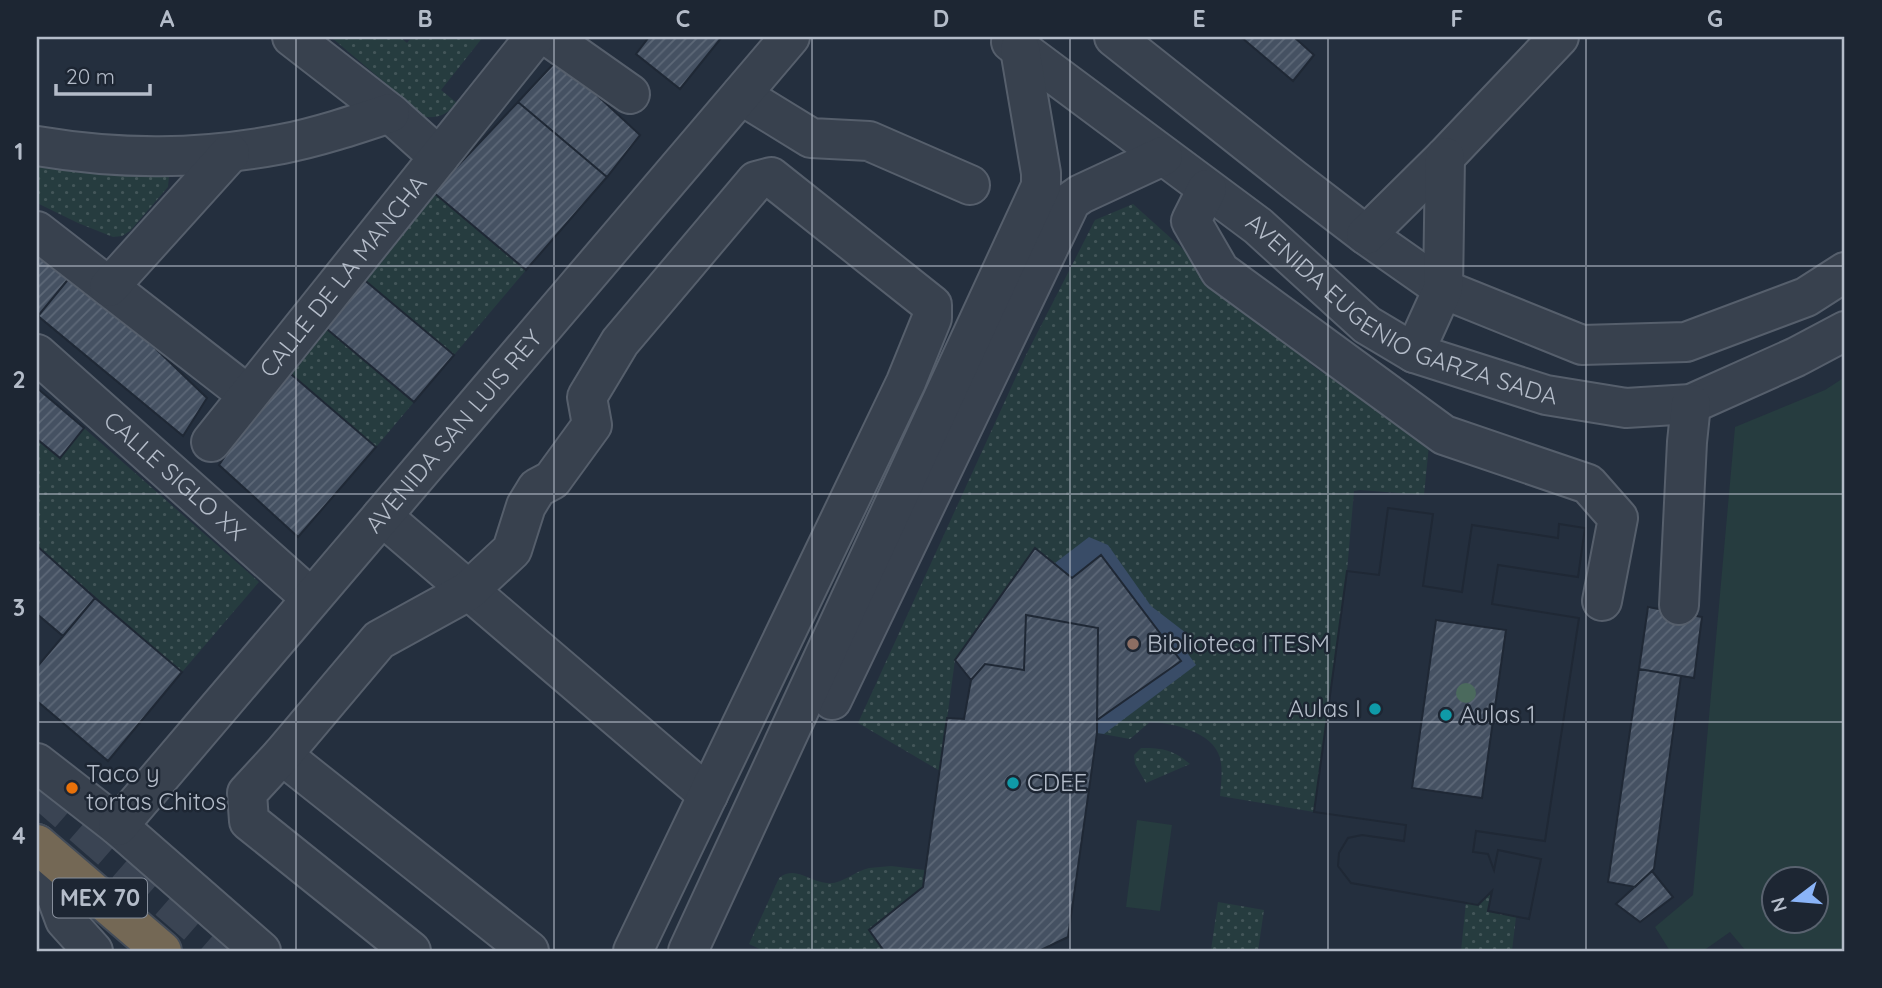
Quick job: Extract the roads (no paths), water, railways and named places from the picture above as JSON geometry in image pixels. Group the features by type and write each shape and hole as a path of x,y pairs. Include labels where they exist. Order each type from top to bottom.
{"highway":[{"name":"MEX 70","path":"37,844 162,951"}],"street":[{"name":"CALLE DE LA MANCHA","path":"292,37 390,113 439,158"},
{"name":"CALLE DE LA MANCHA","path":"211,442 535,37"},
{"path":"549,37 630,94"},
{"name":"AVENIDA SAN LUIS REY","path":"118,826 790,37"},
{"name":"AVENIDA EUGENIO GARZA SADA","path":"1114,37 1366,235 1443,289 1582,345 1686,342 1806,297 1845,272"},
{"path":"1366,235 1445,157 1559,37"},
{"path":"707,951 759,836 819,728 1034,239 1041,173 1012,43"},
{"name":"AVENIDA EUGENIO GARZA SADA","path":"1012,43 1258,226 1367,325 1413,353 1546,395 1626,408 1691,404 1796,357 1845,331"},
{"path":"741,95 811,138 869,141 970,186"},
{"path":"37,146 86,154 158,157 230,153 338,131 390,113"},
{"path":"109,287 230,153"},
{"path":"688,951 942,399 1034,239 1081,194 1163,156"},
{"path":"1413,353 1443,289 1445,157"},
{"path":"411,951 249,821 247,793 379,640 468,591 512,550 526,506 537,488 552,480 592,425 587,397 620,342 756,181 771,177 932,305 932,318 906,382 633,951"},
{"path":"1258,226 1293,179"},
{"path":"1206,188 1191,221 1220,271 1444,435 1588,484 1618,518 1602,601"},
{"name":"CALLE DE LA MANCHA","path":"37,231 248,395"},
{"name":"CALLE SIGLO XX","path":"37,354 311,598"},
{"path":"880,435 942,399"},
{"path":"1679,605 1691,404"},
{"path":"382,516 708,795"},
{"path":"282,755 529,951"},
{"path":"37,779 118,826 261,951"},
{"path":"37,844 65,920 93,951"}],"water":[{"path":"1089,537 1108,545 1151,606 1186,633 1181,644 1196,665 1104,734 1097,733 1097,720 1181,661 1101,555 1072,578 1055,563"}],"tunnel":[{"path":"39,788 226,951"}],"place":[{"name":"Biblioteca ITESM","path":"1133,644"},
{"name":"Aulas I","path":"1375,709"},
{"name":"Aulas 1","path":"1446,715"},
{"name":"CDEE","path":"1013,783"},
{"name":"Taco y tortas Chitos","path":"72,788"}]}
